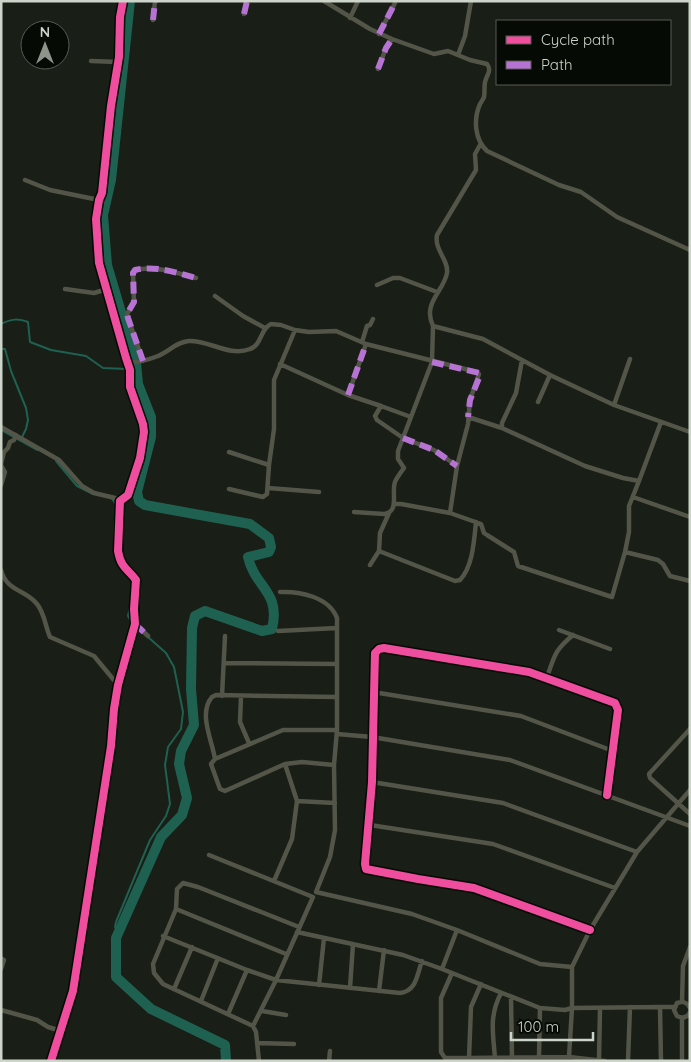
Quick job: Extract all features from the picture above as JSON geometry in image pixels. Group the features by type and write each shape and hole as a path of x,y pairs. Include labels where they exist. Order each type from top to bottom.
{"street":[{"path":"120,501 128,495 140,458 144,432 130,387 128,363 100,268 96,219 102,193 111,106 118,62 120,18 123,1"},
{"path":"153,20 155,1"},
{"path":"244,14 247,1"},
{"path":"324,1 350,18 392,39 434,54 448,51 470,60 485,62 490,68 485,82 484,96 477,113 476,126 480,144 488,151 559,185 581,192 625,221 690,250"},
{"path":"350,18 358,1"},
{"path":"458,55 465,36 471,1"},
{"path":"379,34 396,3"},
{"path":"378,69 386,48 392,39"},
{"path":"91,61 118,62"},
{"path":"370,565 379,552 380,533 394,504 394,482 404,468 398,455 403,438 432,362 433,326 430,321 430,312 437,292 446,277 447,270 436,244 437,235 476,170 475,154 480,144"},
{"path":"24,180 45,189 99,200"},
{"path":"143,361 127,314 134,302 133,273 135,270 144,269 174,272 196,278"},
{"path":"377,286 393,278 400,278 437,292"},
{"path":"65,288 94,293 108,290"},
{"path":"215,296 243,316 266,328"},
{"path":"348,395 364,343 367,326 370,325 373,319"},
{"path":"128,363 143,361 160,355 175,345 190,341 231,350 246,351 256,346 266,328 274,324 309,332 336,331 364,343 479,373 479,378 470,400 450,513"},
{"path":"433,326 483,340 550,375 614,404 690,432"},
{"path":"229,489 263,497 267,494 274,430 273,389 280,364 295,330"},
{"path":"614,404 630,359"},
{"path":"502,428 502,423 516,394 522,360"},
{"path":"280,364 348,395 411,417"},
{"path":"538,402 550,375"},
{"path":"381,406 376,420 403,438 434,450 457,466"},
{"path":"468,417 502,428 585,466 639,481"},
{"path":"394,504 450,513 481,524 487,536 514,552 518,566 612,597 629,532 628,514 661,422"},
{"path":"1,427 15,437 59,460 82,486 94,493 120,501"},
{"path":"1,485 5,472 1,464 4,452 15,437"},
{"path":"229,452 269,465"},
{"path":"268,488 319,492"},
{"path":"633,497 690,518"},
{"path":"51,1061 72,996 111,746 118,685 134,626 136,580 119,559 118,551 120,501"},
{"path":"354,512 389,513"},
{"path":"379,552 455,580 460,580 465,573 473,548 476,522"},
{"path":"625,552 658,560 663,564 670,576 690,581"},
{"path":"1,570 7,584 28,596 39,606 45,618 50,637 94,656 118,685"},
{"path":"259,1061 254,1026 314,894 333,846 335,830 334,765 337,732 337,628 334,612 310,595 291,591 280,592"},
{"path":"134,626 148,636"},
{"path":"278,631 337,628"},
{"path":"559,630 610,649"},
{"path":"548,678 560,646 573,635"},
{"path":"222,696 225,636"},
{"path":"590,930 474,888 366,869 372,782 375,653 379,649 384,648 514,669 548,678 615,702 618,710 607,795"},
{"path":"224,663 337,664"},
{"path":"373,692 521,716 613,751"},
{"path":"215,758 207,726 210,698 216,696 336,697"},
{"path":"241,696 240,722 249,743"},
{"path":"690,729 649,774 650,778 690,814"},
{"path":"334,765 302,762 285,764 225,791 220,789 211,764 215,758 283,730 337,732 510,760 690,826"},
{"path":"274,881 292,839 297,801 285,764"},
{"path":"372,782 503,803 637,852"},
{"path":"569,1057 572,967 590,930 637,852 690,790"},
{"path":"297,801 335,803"},
{"path":"370,825 493,844 614,888"},
{"path":"209,855 274,881 314,894 412,914 540,964 572,967"},
{"path":"254,1026 163,984 156,978 152,968 154,957 176,909 177,889 183,884 188,884 324,938 384,950 422,961 540,1008 565,1010 572,1008 660,1008 674,1007 677,1003 682,1002 687,1003 690,1007"},
{"path":"176,909 286,954"},
{"path":"442,969 457,930"},
{"path":"163,936 276,980 400,993 410,990 415,983 422,961"},
{"path":"320,985 324,938"},
{"path":"350,988 353,944"},
{"path":"174,989 192,947"},
{"path":"682,1002 683,966 690,947"},
{"path":"379,990 384,950"},
{"path":"1,958 4,961 1,969"},
{"path":"201,1002 218,958"},
{"path":"228,1014 247,970"},
{"path":"452,973 442,998 441,1055 445,1058 569,1057 605,1061"},
{"path":"469,1058 470,1010 481,984"},
{"path":"495,1058 492,1014 501,993"},
{"path":"511,998 512,1057"},
{"path":"628,1061 630,1007"},
{"path":"674,1007 676,1014 682,1018"},
{"path":"539,1057 540,1008"},
{"path":"599,1059 600,1008"},
{"path":"660,1008 661,1061"},
{"path":"1,1010 37,1020 48,1027 61,1031"},
{"path":"262,1011 286,1015"},
{"path":"682,1018 690,1012"},
{"path":"682,1018 682,1061"},
{"path":"257,1043 294,1044"},
{"path":"329,1061 330,1051"}],"waterway":[{"path":"130,1 111,180 103,215 107,265 136,363 138,384 151,417 151,437 137,492 139,501 145,505 250,524 269,538 271,547 269,552 248,557 251,567 270,598 274,616 272,629 262,631 205,611 195,616 192,628 191,689 194,725 181,751 179,764 187,798 182,815 161,837 116,938 116,977 151,1009 225,1045 226,1061"},
{"path":"1,324 15,320 28,322 30,342 51,350 86,356 103,368 127,369"},
{"path":"1,349 5,349 11,371 26,408 28,420 21,439"},
{"path":"1,430 37,450"},
{"path":"56,461 77,486 93,494"},
{"path":"112,499 116,504 115,552 120,565 131,578 133,585 128,616 133,625"},
{"path":"119,933 115,927 116,922 150,840 166,816 170,804 165,765 168,747 181,729 183,712 174,667 166,653 148,637"}],"marked path":[{"path":"153,20 155,1"},
{"path":"244,14 247,1"},
{"path":"379,34 395,3"},
{"path":"378,69 386,48 392,39"},
{"path":"143,361 127,314 134,302 133,273 135,270 150,268 196,278"},
{"path":"348,395 366,344"},
{"path":"432,362 479,373 479,378 470,400 468,417"},
{"path":"403,438 434,450 457,466"},
{"path":"135,624 148,636"}],"cycle path":[{"path":"51,1061 73,991 111,746 118,685 135,624 136,580 123,564 118,551 120,501 128,495 140,458 144,432 130,387 130,370 99,263 96,219 102,193 111,106 119,57 120,17 123,1"},
{"path":"590,930 474,888 366,869 372,782 375,653 379,649 384,648 529,672 615,703 618,710 607,795"}]}
